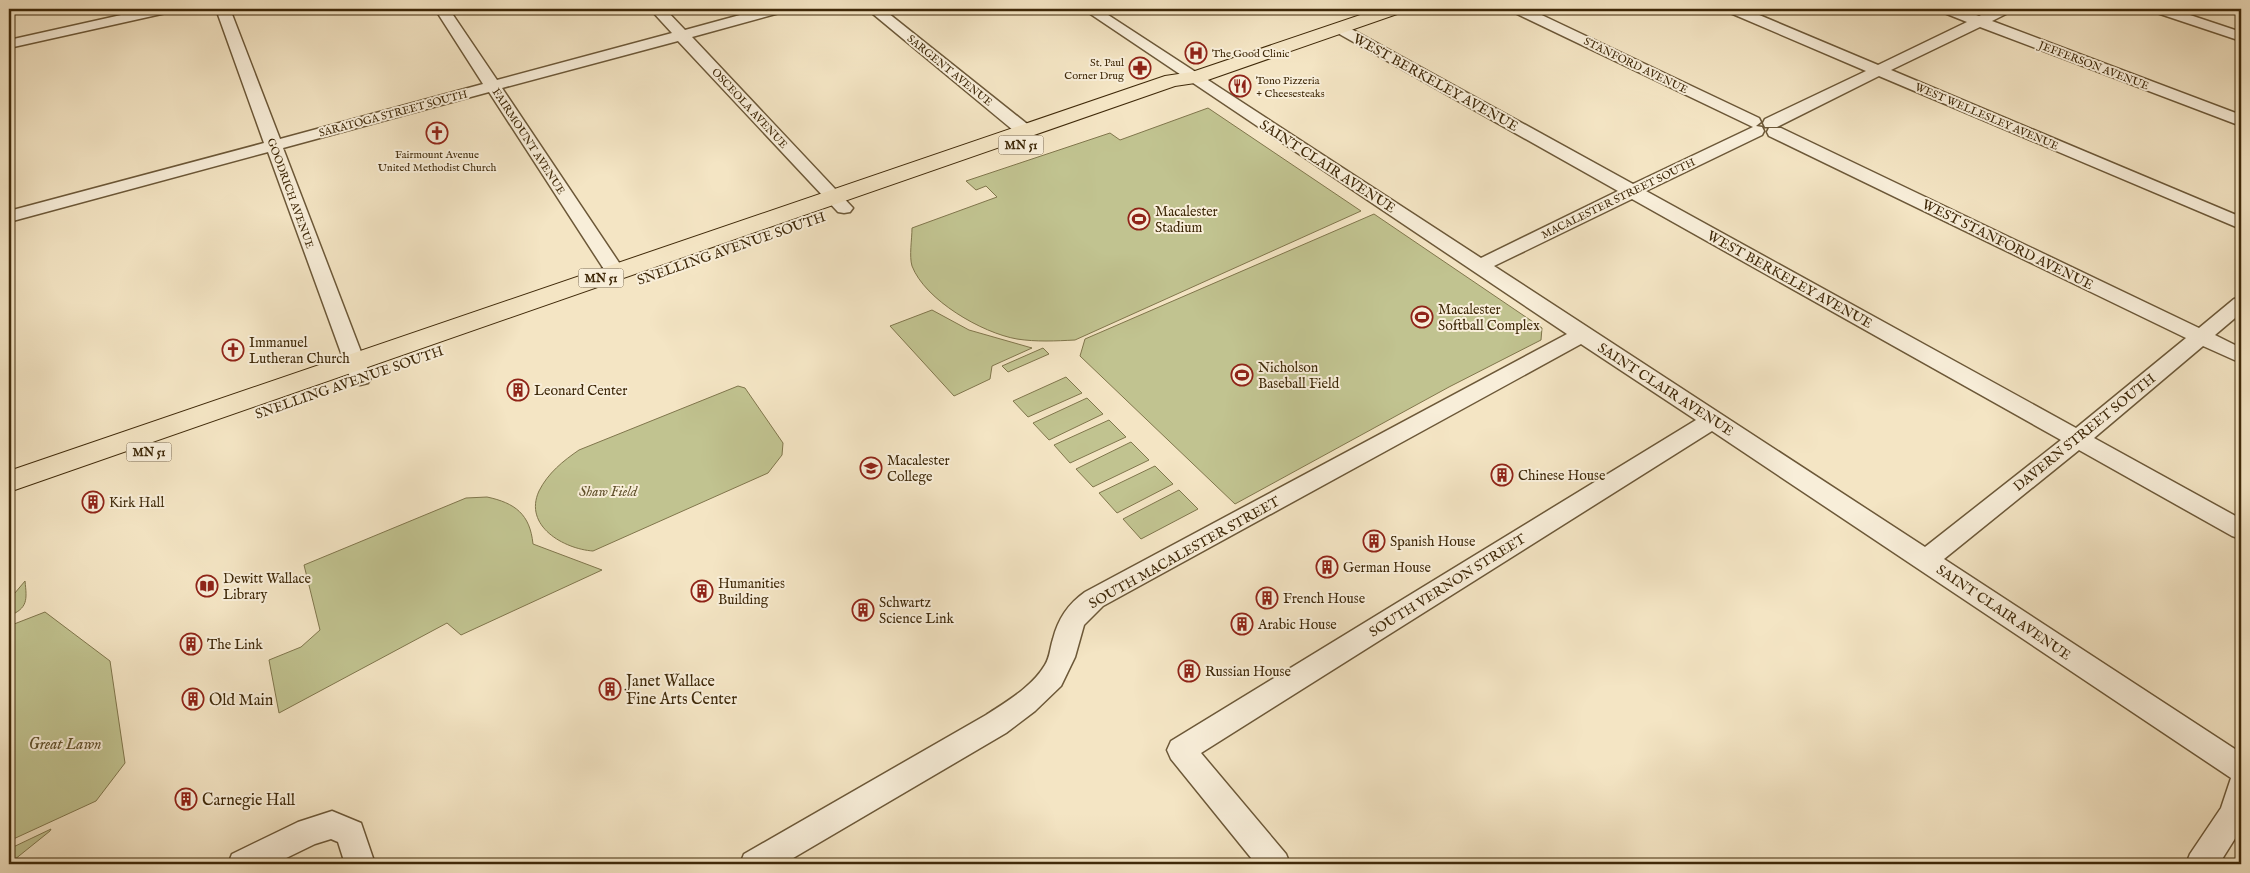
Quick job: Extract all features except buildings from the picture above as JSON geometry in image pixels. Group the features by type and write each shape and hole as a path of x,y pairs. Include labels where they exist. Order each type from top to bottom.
{"main road":[{"name":"SNELLING AVENUE SOUTH","path":"9,501 616,273 839,203 1025,131 1172,80 1195,78 1394,9"},
{"name":"SNELLING AVENUE SOUTH","path":"9,482 357,370 839,203 1187,87 1195,78"}],"street":[{"path":"9,44 166,9"},
{"name":"GOODRICH AVENUE","path":"223,9 357,370"},
{"name":"FAIRMOUNT AVENUE","path":"442,9 616,273"},
{"name":"OSCEOLA AVENUE","path":"657,9 839,203"},
{"name":"SARATOGA STREET SOUTH","path":"9,217 778,9"},
{"name":"SARGENT AVENUE","path":"874,9 1025,131"},
{"name":"SAINT CLAIR AVENUE","path":"1090,9 2241,769"},
{"name":"STANFORD AVENUE","path":"1518,9 1764,127"},
{"name":"WEST WELLESLEY AVENUE","path":"1733,9 2241,224"},
{"name":"JEFFERSON AVENUE","path":"1947,9 2241,120"},
{"name":"MACALESTER STREET SOUTH","path":"1480,266 2005,9"},
{"path":"2159,9 2241,37"},
{"name":"WEST BERKELEY AVENUE","path":"1339,28 2241,530"},
{"name":"WEST STANFORD AVENUE","path":"1764,127 2241,356"},
{"name":"DAVERN STREET SOUTH","path":"1926,560 2078,439 2241,303"},
{"name":"SOUTH MACALESTER STREET","path":"756,864 996,724 1033,698 1050,680 1062,658 1067,634 1076,614 1089,604 1128,580 1583,334"},
{"name":"SOUTH VERNON STREET","path":"1275,864 1181,750 1713,420"},
{"path":"2201,864 2221,835 2240,800 2241,787"},
{"path":"243,864 309,832 332,824 350,833 360,864"}],"green space":[{"name":"Macalester Stadium","path":"1208,108 1361,211 1075,340 1024,340 1003,336 956,313 929,291 919,279 911,262 912,228 997,197 986,186 976,190 966,181 1110,133 1120,140"},
{"path":"1374,214 1542,328 1541,340 1449,387 1235,504 1080,356 1085,339"},
{"path":"932,310 969,330 1032,348 992,366 990,379 954,396 890,326"},
{"path":"1043,348 1049,354 1008,372 1002,366"},
{"path":"1066,377 1082,393 1028,417 1013,401"},
{"name":"Shaw Field","path":"738,386 745,388 783,443 782,455 768,473 593,551 570,546 549,533 541,525 537,515 536,504 539,491 551,473 573,454"},
{"path":"1087,398 1103,414 1049,440 1033,423"},
{"path":"1109,420 1126,437 1070,463 1054,445"},
{"path":"1131,442 1149,460 1093,487 1076,469"},
{"path":"1155,466 1173,484 1117,513 1099,493"},
{"path":"1179,490 1198,509 1141,539 1123,519"},
{"path":"487,497 506,503 519,511 528,525 533,544 602,570 461,635 447,623 279,713 269,660 301,647 320,630 304,565 466,498"},
{"path":"25,581 25,603 20,610 9,616 9,600"},
{"name":"Great Lawn","path":"45,612 110,661 125,763 96,801 9,841 9,626"},
{"path":"51,829 50,831 9,864 9,849"}],"place":[{"name":"The Good Clinic","path":"1196,53"},
{"name":"St. Paul Corner Drug","path":"1140,68"},
{"name":"Tono Pizzeria + Cheesesteaks","path":"1240,86"},
{"name":"Fairmount Avenue United Methodist Church","path":"437,133"},
{"name":"Macalester Stadium","path":"1139,219"},
{"name":"Macalester Softball Complex","path":"1422,317"},
{"name":"Immanuel Lutheran Church","path":"233,350"},
{"name":"Nicholson Baseball Field","path":"1242,375"},
{"name":"Leonard Center","path":"518,390"},
{"name":"Macalester College","path":"871,468"},
{"name":"Chinese House","path":"1502,475"},
{"name":"Kirk Hall","path":"93,502"},
{"name":"Spanish House","path":"1374,541"},
{"name":"German House","path":"1327,567"},
{"name":"Dewitt Wallace Library","path":"207,586"},
{"name":"Humanities Building","path":"702,591"},
{"name":"French House","path":"1267,598"},
{"name":"Schwartz Science Link","path":"863,610"},
{"name":"Arabic House","path":"1242,624"},
{"name":"The Link","path":"191,644"},
{"name":"Russian House","path":"1189,671"},
{"name":"Janet Wallace Fine Arts Center","path":"610,689"},
{"name":"Old Main","path":"193,699"},
{"name":"Carnegie Hall","path":"186,799"}]}
